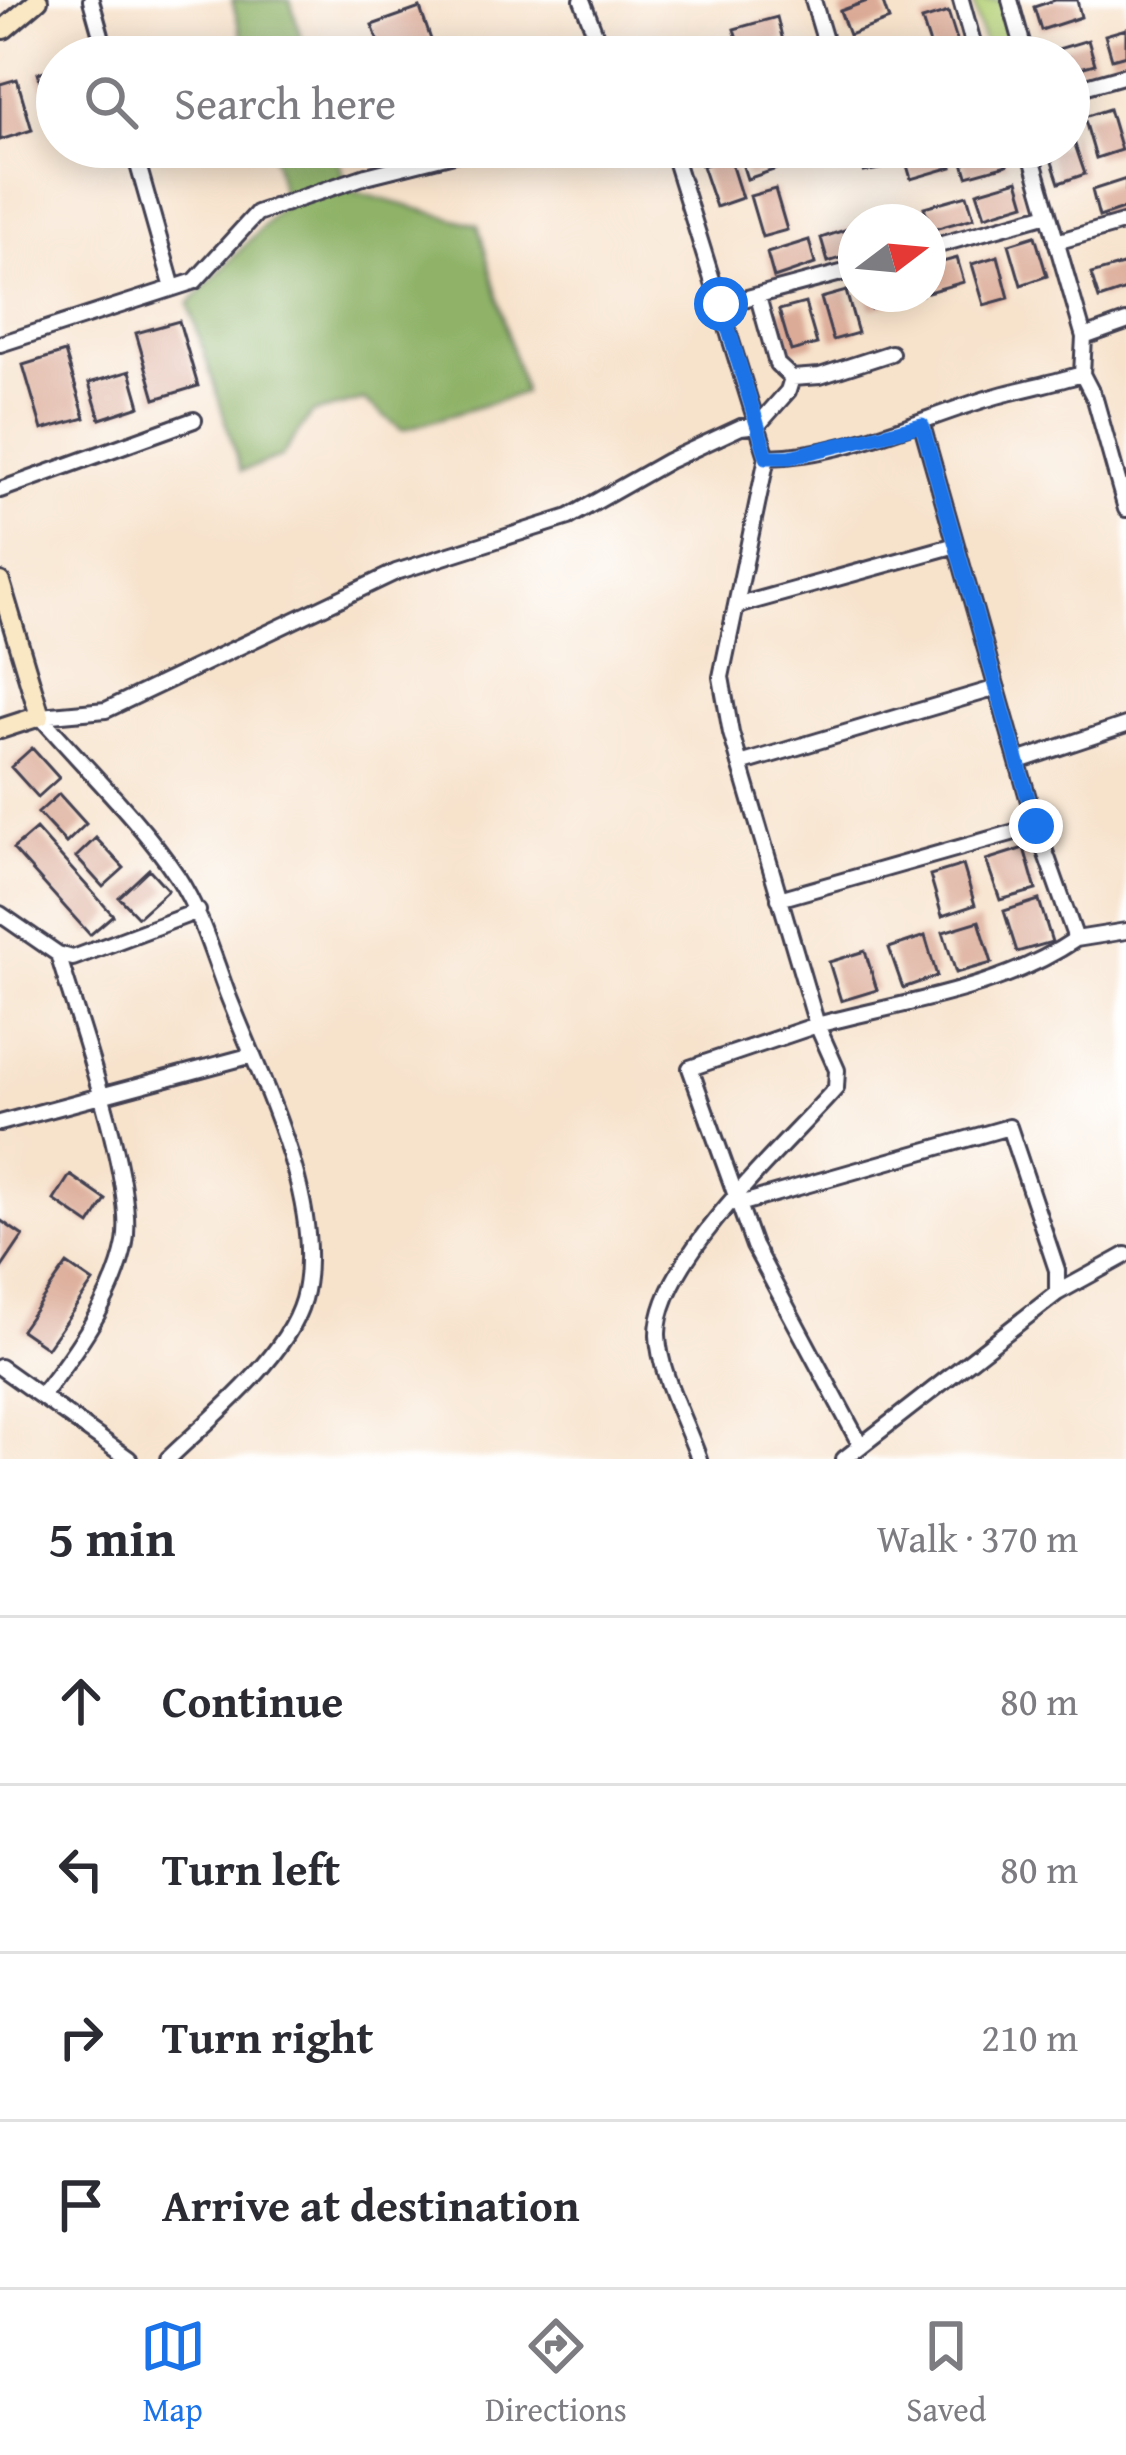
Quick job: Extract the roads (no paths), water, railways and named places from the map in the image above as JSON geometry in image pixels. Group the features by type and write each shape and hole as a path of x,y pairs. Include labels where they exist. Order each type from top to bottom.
{"street":[{"path":"2,31 10,0"},
{"path":"2,31 38,0"},
{"path":"91,0 101,36"},
{"path":"583,0 596,36"},
{"path":"813,0 823,36"},
{"path":"962,0 971,36"},
{"path":"1010,0 1020,36"},
{"path":"1090,85 1126,75"},
{"path":"139,168 173,288"},
{"path":"0,344 195,281 257,213 397,168"},
{"path":"680,168 767,457 721,677 740,764 779,899 837,1070 836,1088 737,1199 669,1289 659,1318 658,1340 699,1459"},
{"path":"1035,168 1084,337 1082,374 1095,399 1126,509"},
{"path":"946,243 1048,214"},
{"path":"1056,242 1126,222"},
{"path":"721,304 838,274"},
{"path":"758,298 777,364 792,378 820,376 891,353"},
{"path":"1084,337 1126,322"},
{"path":"767,457 790,457 922,425 986,399 1082,374"},
{"path":"0,729 40,716 106,710 396,572 568,517 668,461 741,427 758,425 788,391 792,378"},
{"path":"0,490 194,420"},
{"path":"922,425 1036,826 1076,939"},
{"path":"736,606 956,544"},
{"path":"0,582 40,716 175,872 198,911 303,1198 306,1290 267,1363 167,1459"},
{"path":"740,764 997,688"},
{"path":"1018,761 1126,725"},
{"path":"779,899 1036,826"},
{"path":"0,914 58,955 73,958 198,911"},
{"path":"861,1446 754,1246 690,1067 818,1025 987,981 1051,956 1076,939 1126,931"},
{"path":"41,1396 75,1354 125,1244 127,1214 100,1095 58,955"},
{"path":"0,1124 253,1055"},
{"path":"737,1199 1009,1127 1057,1270 1057,1293"},
{"path":"844,1459 1057,1293 1126,1255"},
{"path":"0,1367 129,1459"}]}
